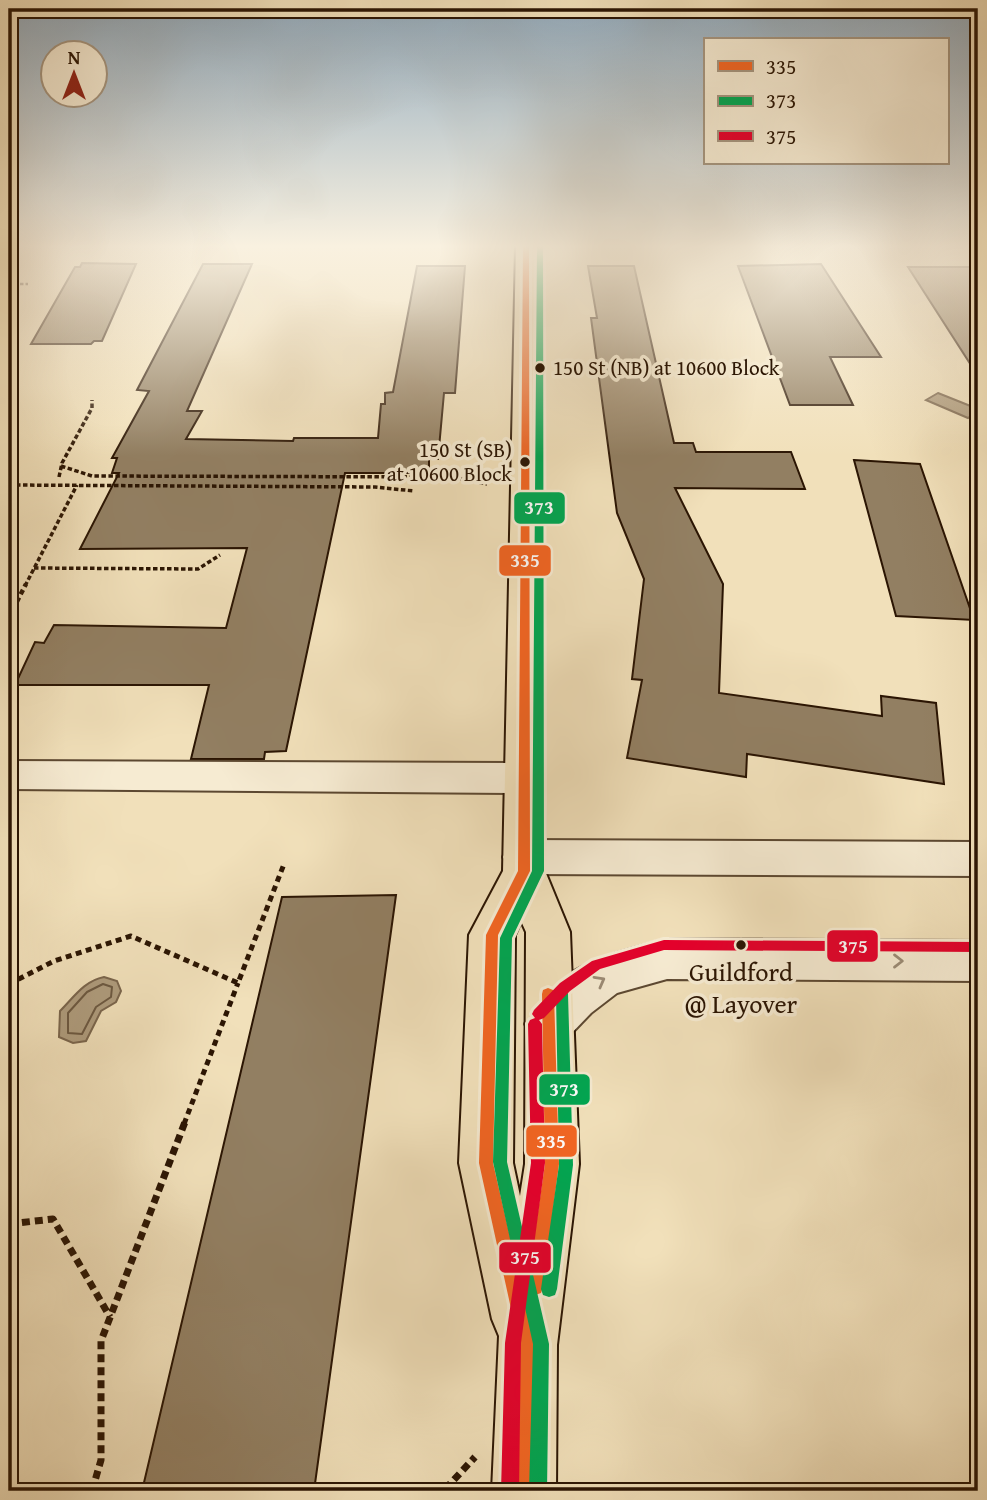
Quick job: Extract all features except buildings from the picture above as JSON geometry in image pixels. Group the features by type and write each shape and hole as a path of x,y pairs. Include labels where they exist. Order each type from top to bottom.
{"main road":[{"path":"524,1491 527,1345 552,1164 548,932 524,864 526,316"},
{"path":"524,864 492,935 486,1163 527,1345"}],"lane":[{"path":"9,775 524,778"},
{"path":"524,864 978,859"},
{"path":"548,1024 574,998 603,977 667,959 978,961"}],"path":[{"path":"59,477 61,466 92,408 92,400"},
{"path":"61,466 92,476 452,477 487,484"},
{"path":"9,485 375,487 414,491"},
{"path":"9,617 77,485"},
{"path":"34,568 198,569 220,555"},
{"path":"92,1491 101,1460 102,1340 284,864"},
{"path":"9,984 54,961 131,936 239,982"},
{"path":"9,1224 53,1219 110,1318"}],"water":[{"path":"938,393 978,411 968,418 926,400"},
{"path":"104,977 117,981 121,991 116,1002 101,1011 86,1041 73,1043 59,1037 60,1011 85,986"}],"transit line":[{"name":"335","path":"524,1491 527,1345 486,1163 492,935 524,871 526,316"},
{"name":"373","path":"538,1491 541,1344 500,1162 506,938 538,871 540,316"},
{"name":"375","path":"539,1014 565,987 596,965 664,945 978,947"},
{"name":"335","path":"535,1287 552,1164 548,994"},
{"name":"373","path":"549,1289 566,1165 562,994"},
{"name":"375","path":"510,1491 513,1343 538,1163 535,1024"}],"place":[{"name":"150 St (NB) at 10600 Block","path":"540,368"},
{"name":"150 St (SB) at 10600 Block","path":"525,462"},
{"name":"Guildford @ Layover","path":"741,945"}]}
